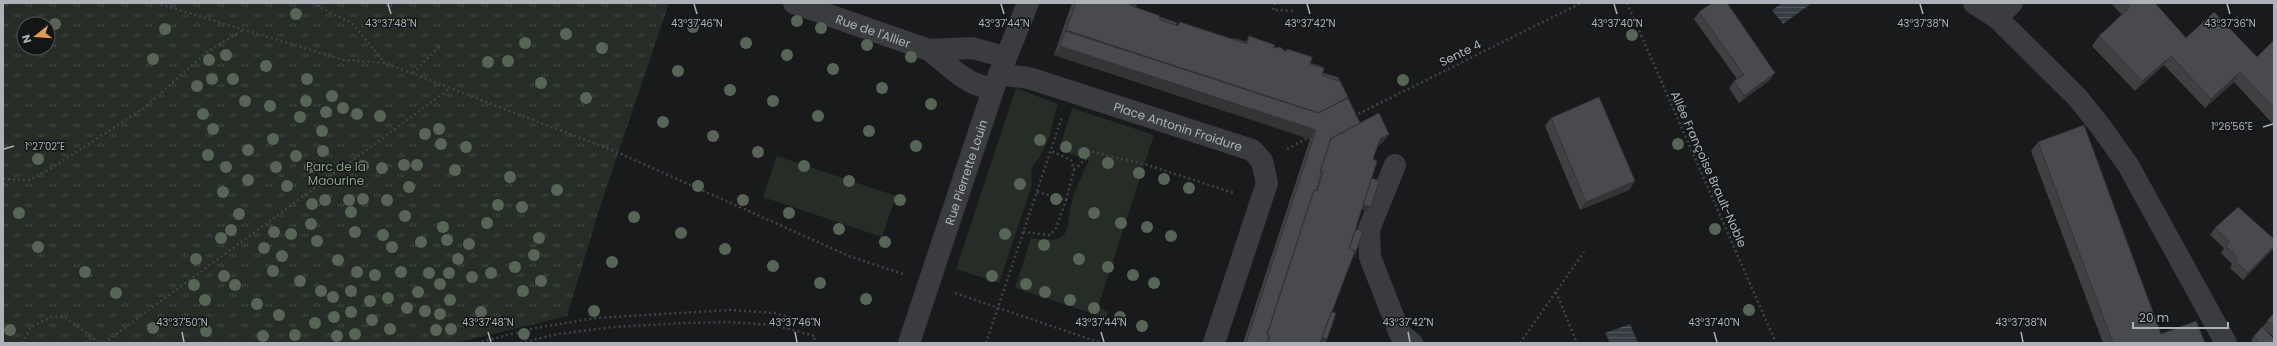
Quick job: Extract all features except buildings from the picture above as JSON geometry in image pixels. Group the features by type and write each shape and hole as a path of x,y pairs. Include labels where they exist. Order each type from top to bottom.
{"street":[{"name":"Rue de l'Allier","path":"794,3 929,50 961,76 973,83 999,74 972,48 929,50"},
{"name":"Rue Pierrette Louin","path":"909,343 999,74 1028,3"},
{"path":"1974,3 1997,18 2077,96 2101,127 2128,165 2226,343"},
{"path":"1997,18 2012,3"},
{"name":"Place Antonin Froidure","path":"999,74 1029,78 1252,150 1262,162 1266,183 1214,343"},
{"path":"1395,165 1369,228 1370,257 1400,334 1412,343"}],"path":[{"path":"156,3 344,60 385,63 413,73 619,153 849,256 1101,343"},
{"path":"312,3 353,24 385,63"},
{"path":"1275,3 1273,10 1295,11"},
{"name":"Sente 4","path":"1347,119 1581,3"},
{"name":"Allée Françoise Brault-Noble","path":"1627,3 1776,343"},
{"path":"3,179 30,180 58,164 144,108 208,50 243,30"},
{"path":"413,73 441,44"},
{"path":"104,343 450,88"},
{"path":"986,343 1070,92"},
{"path":"1051,152 1071,160 1074,170"},
{"path":"1023,232 1050,235 1056,228 1066,200 1074,170 1093,152 1144,164 1260,201"},
{"path":"1037,192 1066,200"},
{"path":"1520,343 1584,252"},
{"path":"1556,292 1577,343"},
{"path":"478,343 535,328 596,318 730,310 776,312 819,326"},
{"path":"22,343 31,327 51,316 65,317 98,343"},
{"path":"520,343 558,334 597,329 684,323 729,322 773,325 815,336 814,343"},
{"path":"86,343 90,338"}],"green space":[{"name":"Parc de la Maourine","path":"3,3 669,3 602,201 567,316 455,343 3,343"},
{"path":"1016,88 1058,104 1046,146 1032,169 1032,185 999,283 956,269"},
{"path":"1072,108 1154,135 1098,307 1108,312 1106,318 1015,288 1031,238 1046,240 1056,239 1066,232 1073,197 1089,160 1059,150"},
{"path":"777,156 896,196 882,237 763,197"}],"shaded area":[{"path":"1782,3 1812,3 1783,24 1772,10"},
{"path":"1630,324 1638,343 1610,343 1605,333"}]}
